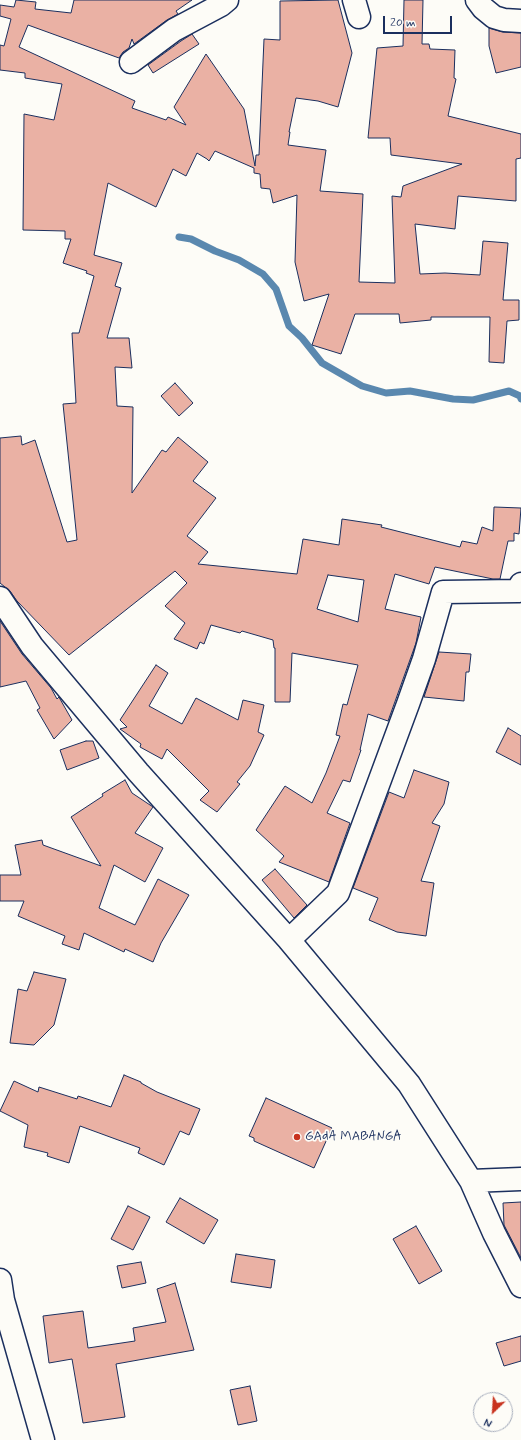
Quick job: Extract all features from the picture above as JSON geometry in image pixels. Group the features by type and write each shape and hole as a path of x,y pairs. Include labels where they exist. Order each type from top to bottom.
{"street":[{"path":"131,62 174,30 221,5 227,0"},
{"path":"477,0 483,8 494,17 504,20 521,21"},
{"path":"288,940 338,893 424,659 443,592 518,591 521,584"},
{"path":"0,598 32,646 138,772 288,940 409,1084 471,1181 494,1233 521,1286"},
{"path":"471,1181 521,1179"},
{"path":"0,1280 3,1300 43,1440"}],"building":[{"path":"16,0 36,2 35,9 71,13 74,0 192,0 176,11 178,14 167,20 134,44 132,39 129,48 123,52 119,58 28,25 19,47 135,101 132,108 166,120 168,117 186,125 174,107 206,54 244,109 255,166 256,155 259,155 264,39 280,40 280,1 338,0 352,53 338,107 318,101 296,98 288,145 326,150 320,191 363,194 359,282 395,283 392,196 401,197 403,186 462,164 391,155 390,138 368,138 377,48 403,46 404,0 423,0 422,44 429,44 430,49 455,50 454,78 456,79 448,116 521,134 521,158 516,159 516,201 458,196 455,229 415,224 420,274 445,273 480,275 483,241 508,243 503,300 519,300 519,320 507,321 504,363 489,362 490,317 431,317 431,320 400,323 399,314 355,314 341,354 312,345 329,294 304,301 295,262 297,195 273,203 270,189 261,188 260,174 254,173 254,168 215,151 209,161 197,153 186,176 173,169 156,207 108,183 94,255 122,263 115,286 121,288 107,338 129,338 132,368 115,367 117,406 133,407 132,493 162,450 166,452 178,437 208,462 193,481 216,498 187,536 208,552 198,564 297,574 303,539 339,545 342,519 382,525 381,527 460,547 462,541 477,544 482,527 493,531 494,507 521,508 519,534 514,533 514,541 508,541 500,579 493,579 435,567 429,584 395,574 385,609 421,617 416,643 388,721 368,714 361,750 350,782 343,780 327,813 350,823 329,882 279,862 284,856 256,830 285,786 312,803 326,773 340,736 336,735 343,704 347,705 358,665 292,653 290,702 275,702 275,648 273,640 242,631 240,633 211,625 204,644 200,642 197,649 174,639 185,623 165,606 187,583 175,571 69,655 17,601 10,591 0,583 0,438 21,436 22,445 35,440 67,542 77,540 63,404 76,403 72,333 79,333 94,276 86,273 87,271 63,263 71,239 65,239 65,231 23,230 24,114 54,120 62,84 25,78 25,73 0,70 0,45 4,46 11,19 0,16 0,5 14,7","holes":["328,575 364,580 358,622 317,609"]},
{"path":"489,28 503,32 521,33 521,67 496,73 489,46"},
{"path":"192,34 199,44 153,73 148,65"},
{"path":"175,383 193,403 179,416 161,396"},
{"path":"0,621 22,654 51,688 57,699 59,697 72,720 54,739 37,710 40,708 26,681 0,687"},
{"path":"439,652 471,654 469,672 466,672 464,701 424,697"},
{"path":"156,665 168,673 149,706 182,724 196,698 238,720 243,700 264,705 258,732 264,735 250,766 237,782 240,784 217,812 200,800 209,791 167,749 162,759 140,747 141,744 120,729 127,727 120,720"},
{"path":"508,728 521,736 521,765 496,752"},
{"path":"86,741 93,741 99,758 67,770 60,750"},
{"path":"414,770 449,782 444,804 432,823 440,826 421,881 434,883 426,936 397,932 369,920 378,898 353,888 389,792 404,798"},
{"path":"125,780 132,793 153,807 135,833 163,848 145,882 114,865 99,908 135,925 158,879 189,895 161,943 153,962 125,949 124,952 84,933 79,950 62,944 65,936 18,916 24,901 0,901 0,875 21,875 15,845 42,840 43,845 101,866 71,817 103,796 102,794"},
{"path":"275,869 307,905 294,918 262,880"},
{"path":"34,972 66,979 54,1025 34,1045 10,1043 18,989 27,991"},
{"path":"124,1075 141,1082 157,1092 200,1109 189,1135 180,1131 164,1165 138,1153 140,1148 80,1126 69,1163 47,1156 48,1153 24,1147 28,1125 0,1111 14,1081 38,1092 39,1087 77,1099 78,1096 111,1107"},
{"path":"266,1098 332,1128 314,1168 254,1141 254,1138 249,1136"},
{"path":"180,1198 218,1220 204,1244 166,1222"},
{"path":"521,1202 521,1258 504,1225 503,1203"},
{"path":"128,1206 150,1217 133,1250 111,1239"},
{"path":"416,1226 442,1271 419,1284 393,1239"},
{"path":"236,1254 275,1260 271,1288 231,1282"},
{"path":"141,1262 146,1283 122,1288 117,1266"},
{"path":"175,1283 194,1350 116,1364 125,1417 83,1423 72,1359 49,1363 43,1316 83,1311 88,1348 135,1341 133,1328 166,1322 157,1289"},
{"path":"521,1336 521,1361 504,1366 496,1343"},
{"path":"250,1386 257,1421 238,1425 230,1390"}],"waterway":[{"path":"179,237 191,239 215,251 239,260 263,274 276,289 289,326 302,338 322,363 362,386 386,393 410,391 453,399 473,400 509,391 520,396 521,399"}],"place":[{"name":"GAdA MABANGA","path":"297,1137"}]}
